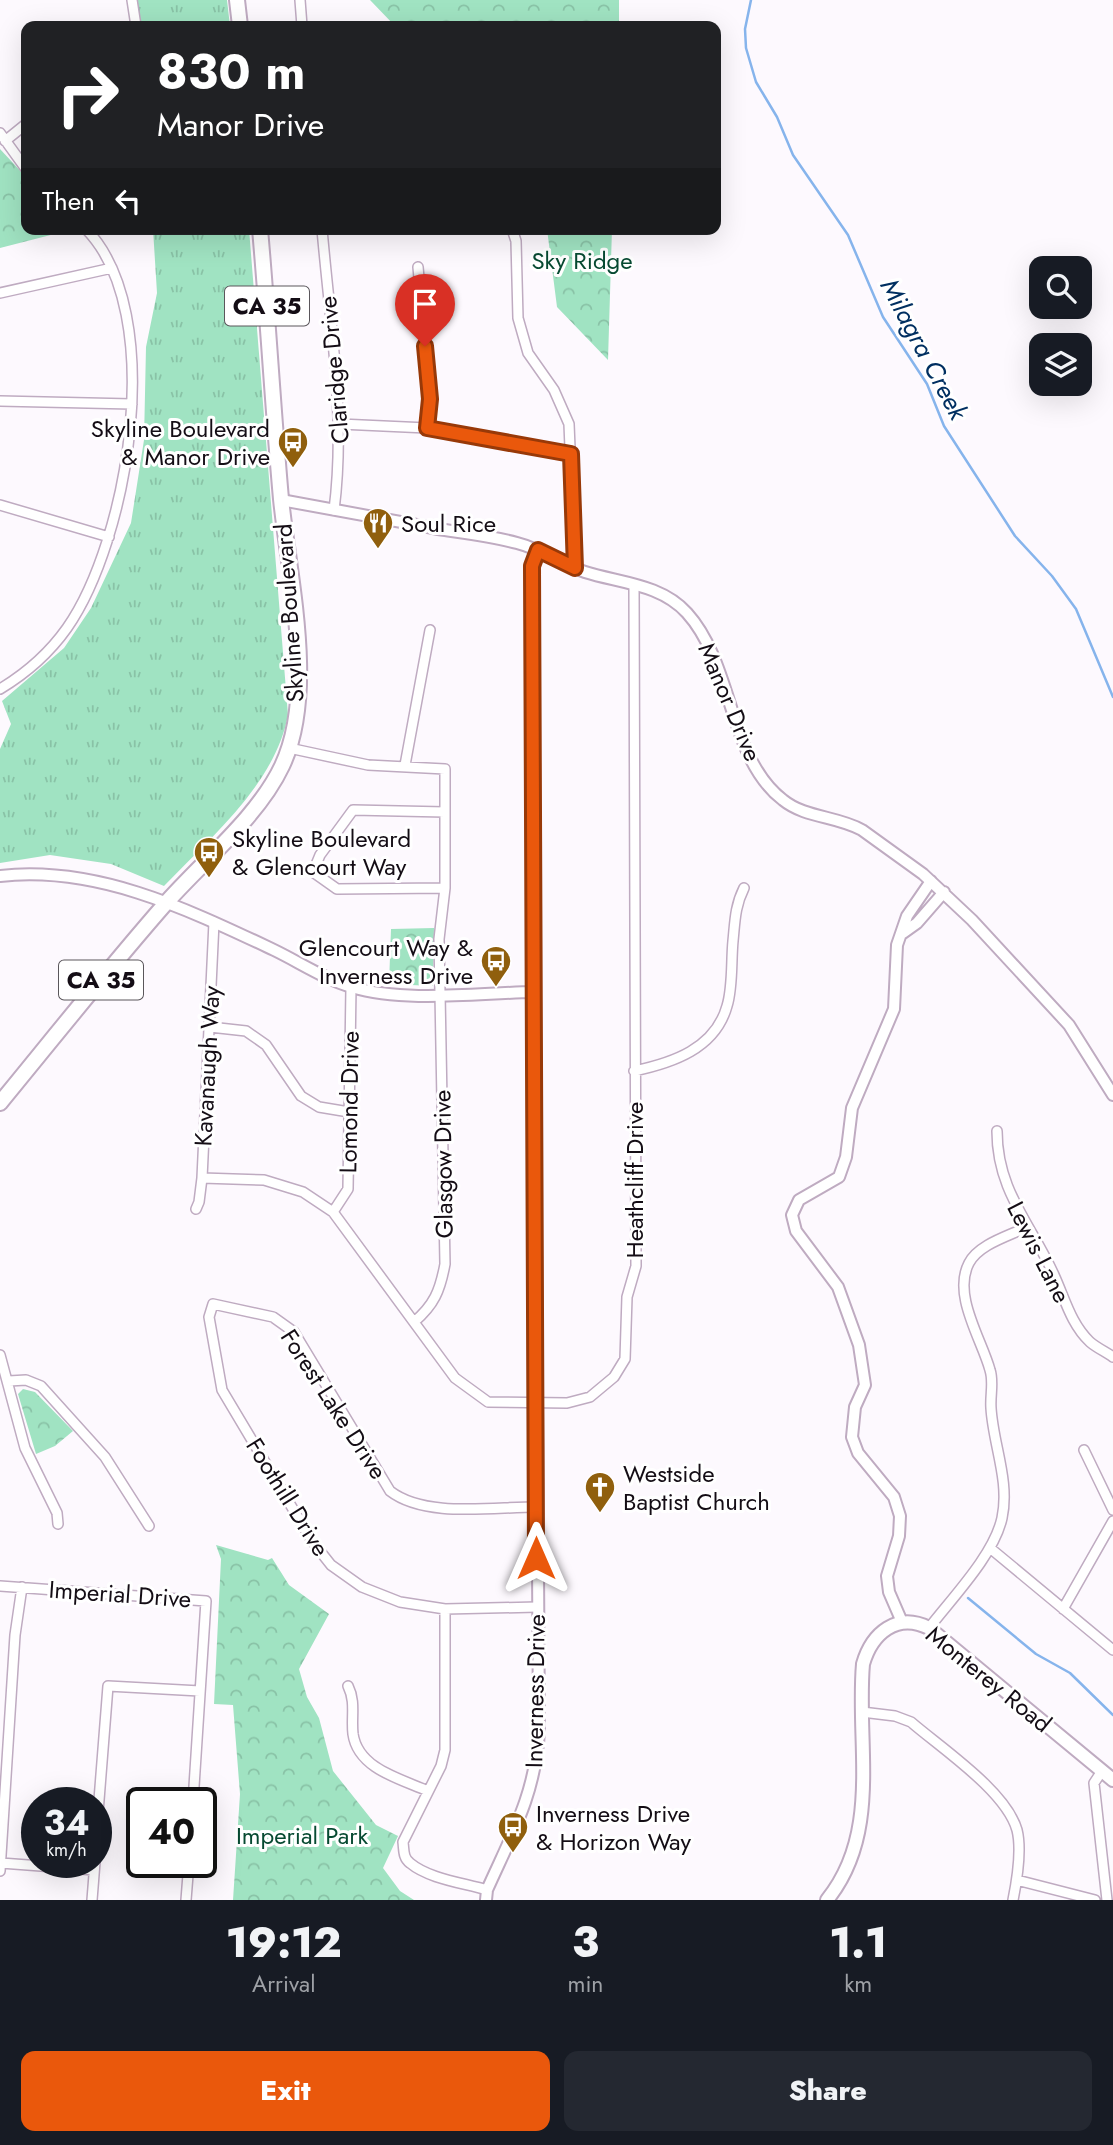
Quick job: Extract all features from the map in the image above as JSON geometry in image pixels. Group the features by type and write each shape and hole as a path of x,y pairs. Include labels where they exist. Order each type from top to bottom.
{"main road":[{"path":"237,0 239,21"},
{"name":"Skyline Boulevard","path":"0,1103 165,904 266,793 289,748 296,710 298,672 291,567 281,500 260,235"},
{"path":"827,1900 846,1872 860,1829 862,1675 866,1653 877,1636 902,1622"},
{"name":"Monterey Road","path":"902,1622 929,1628 1113,1780"}],"street":[{"path":"132,0 135,21"},
{"path":"300,0 302,21"},
{"path":"21,127 3,137 21,162"},
{"path":"0,688 23,675 66,629 91,585 109,537 126,466 132,404 131,355 124,305 112,268 90,235"},
{"name":"Claridge Drive","path":"323,235 340,424 340,463 334,510"},
{"path":"514,235 518,318 528,353 554,390 569,424 575,568"},
{"path":"418,267 430,399 427,428"},
{"path":"0,293 112,268"},
{"path":"0,401 132,404"},
{"path":"340,424 427,428 571,454"},
{"name":"Manor Drive","path":"281,500 517,543 575,568 663,595 693,621 716,661 747,749 764,779 781,799 800,811 846,822 862,830 944,891 1069,1025 1113,1095"},
{"path":"0,505 109,537"},
{"name":"Inverness Drive","path":"486,1895 528,1797 537,1769 532,566 538,550"},
{"name":"Heathcliff Drive","path":"202,1178 264,1180 303,1192 332,1212 455,1378 469,1391 488,1402 537,1405 567,1403 590,1397 614,1377 625,1359 627,1297 636,1266 634,584"},
{"path":"289,748 368,765 405,765 430,630"},
{"name":"Glasgow Drive","path":"405,765 445,769 445,888 439,939 445,1264 433,1306 414,1322"},
{"path":"445,813 353,810 320,855 313,872 337,889 445,888"},
{"path":"0,876 27,873 88,878 214,922 351,987 392,993 533,992"},
{"name":"Monterey Road","path":"902,1622 889,1592 887,1576 899,1536 900,1516 894,1497 858,1453 852,1437 855,1407 865,1385 859,1345 838,1287 796,1231 792,1216 799,1200 839,1177 846,1157 852,1108 894,1009 894,954 907,916 931,881"},
{"path":"634,1071 663,1065 687,1055 707,1040 719,1025 728,1006 736,904 744,888"},
{"path":"903,933 917,923 944,891"},
{"name":"Kavanaugh Way","path":"195,1209 199,1202 202,1178 214,922"},
{"name":"Lomond Drive","path":"332,1212 348,1188 351,987"},
{"path":"210,1027 246,1031 266,1045 301,1096 318,1107 349,1112"},
{"name":"Lewis Lane","path":"997,1131 1000,1169 1027,1227 1054,1275 1071,1316 1090,1342 1113,1357"},
{"path":"929,1628 989,1548 1002,1518 1003,1474 991,1409 991,1374 967,1302 965,1281 969,1263 981,1249 1027,1227"},
{"name":"Forest Lake Drive","path":"213,1304 273,1317 294,1332 390,1491 402,1501 421,1507 536,1507"},
{"name":"Foothill Drive","path":"213,1304 209,1317 222,1390 312,1541 331,1565 362,1587 400,1602 445,1609 537,1607"},
{"path":"0,1355 25,1448 57,1513 58,1524"},
{"path":"9,1381 26,1380 41,1386 105,1457 149,1525"},
{"path":"1084,1450 1113,1510"},
{"path":"1063,1609 1113,1521"},
{"path":"989,1548 1113,1650"},
{"name":"Imperial Drive","path":"0,1586 206,1601 194,1787"},
{"path":"0,1871 15,1634 22,1587"},
{"path":"445,1609 445,1750 403,1842 404,1856 410,1864 486,1895"},
{"path":"100,1787 108,1686 200,1691"},
{"path":"348,1686 353,1696 353,1735 358,1749 372,1765 428,1791"},
{"path":"862,1712 895,1716 911,1722 997,1796 1017,1829 1017,1880 1013,1900"},
{"path":"1102,1771 1094,1783 1107,1900"},
{"path":"1,1863 21,1864"},
{"path":"92,1900 93,1878"},
{"path":"186,1900 188,1878"},
{"path":"1017,1880 1095,1900"}],"green space":[{"path":"132,0 227,0 229,21 134,21"},
{"path":"370,0 619,0 619,21 390,21"},
{"path":"0,149 21,172 21,235 51,235 0,248"},
{"path":"153,235 249,235 288,715 270,764 255,787 220,829 164,886 111,864 50,855 0,863 0,749 11,724 2,701 64,648 91,608 131,523 144,440 146,347 157,293"},
{"name":"Sky Ridge","path":"548,235 612,235 608,360 557,307"},
{"path":"434,928 433,986 389,984 391,929"},
{"path":"23,1389 35,1392 73,1431 55,1446 36,1454 18,1394"},
{"name":"Imperial Park","path":"216,1545 268,1560 272,1558 289,1585 329,1614 299,1669 307,1697 319,1718 333,1771 376,1825 398,1836 383,1868 400,1891 414,1900 233,1900 240,1794 233,1705 214,1704 221,1559"}],"waterway":[{"name":"Milagra Creek","path":"751,0 745,29 746,48 756,82 777,117 793,155 848,235 883,317 927,384 944,426 1015,536 1052,576 1076,609 1113,697"},
{"path":"968,1598 1036,1654 1070,1673 1113,1715"}],"place":[{"name":"Skyline Boulevard & Manor Drive","path":"293,469"},
{"name":"Soul Rice","path":"378,550"},
{"name":"Skyline Boulevard & Glencourt Way","path":"209,879"},
{"name":"Glencourt Way & Inverness Drive","path":"496,988"},
{"name":"Westside Baptist Church","path":"600,1514"},
{"name":"Inverness Drive & Horizon Way","path":"513,1854"}],"route":[{"path":"425,346 430,399 427,428 571,454 575,568 538,550 532,566 536,1558"}]}
